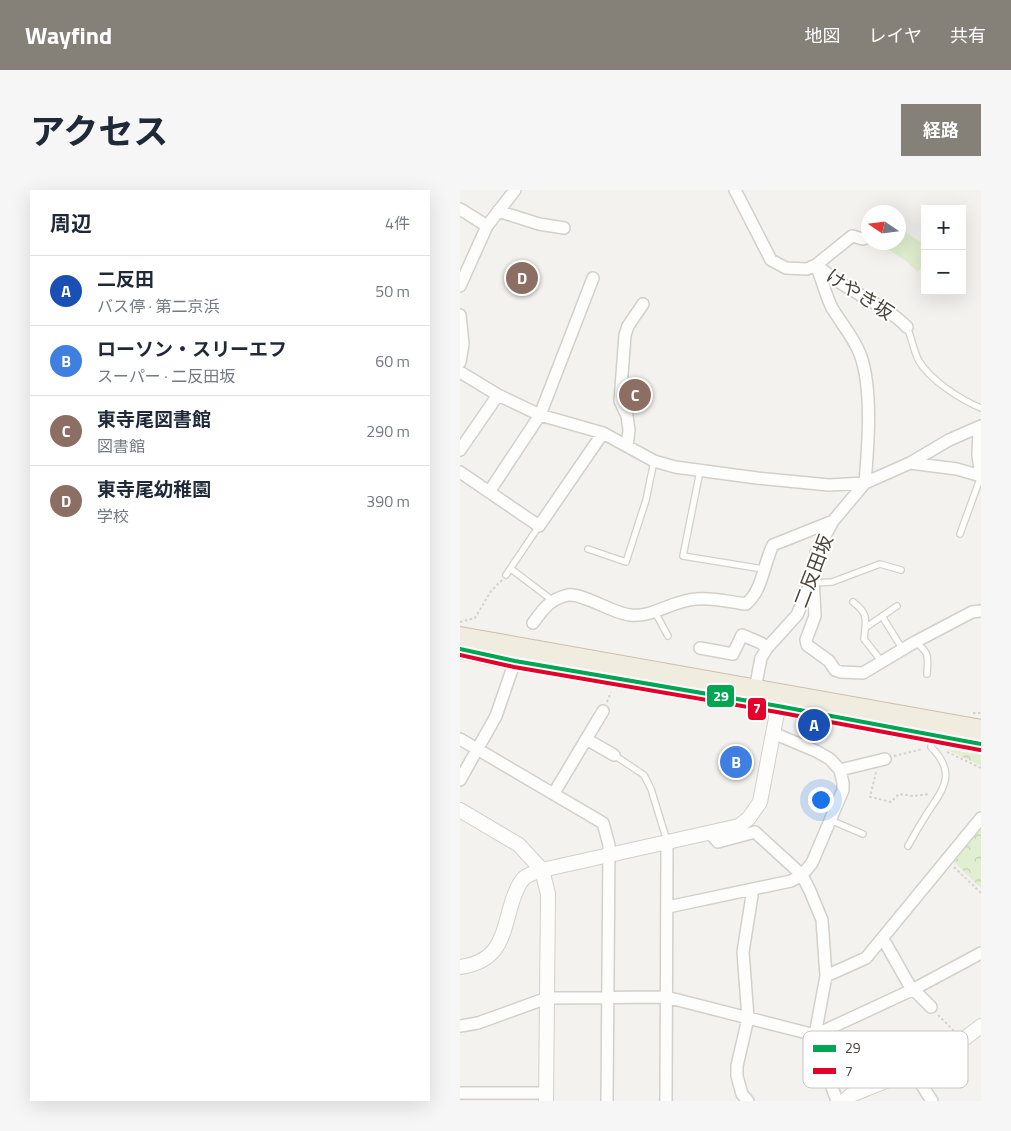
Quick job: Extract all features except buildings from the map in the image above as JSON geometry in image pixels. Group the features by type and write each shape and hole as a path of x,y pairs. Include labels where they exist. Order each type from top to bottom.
{"highway":[{"path":"460,636 755,689 780,700 931,741 981,744"},
{"path":"460,649 515,661 618,678 981,730"}],"street":[{"path":"461,283 487,226 515,190"},
{"path":"736,190 771,260 786,268 793,270 807,269 816,265 852,236 861,238"},
{"path":"460,209 487,226"},
{"path":"498,211 539,224 564,228"},
{"path":"816,265 832,307 860,353 864,370 868,443 865,483"},
{"name":"けやき坂","path":"816,265 832,279 896,316 907,327"},
{"path":"489,492 540,415 593,278"},
{"path":"627,446 629,430 627,416 620,401 625,335 628,326 643,304"},
{"path":"460,315 462,344 460,362"},
{"path":"460,372 498,396 540,415 604,434 654,461 675,467 757,478 829,485 865,483 910,463 948,440 980,427 981,476 957,469 910,463"},
{"path":"460,450 498,396"},
{"path":"460,472 539,526 604,434"},
{"name":"二反田坂","path":"755,689 761,658 766,648 797,616 813,580 816,553 833,521 865,483"},
{"path":"533,622 552,600 570,595 623,614 641,616 695,598 746,604 758,591 772,545 833,521"},
{"path":"813,580 815,616 806,640 807,645 829,661 834,670 841,672 863,673 972,612 981,611"},
{"path":"700,648 733,654 742,635 761,643 766,648"},
{"path":"460,780 496,716 515,661"},
{"path":"460,967 483,961 494,952 501,940 517,886 525,877 542,870 739,826 750,818 756,810 763,792 780,700"},
{"path":"554,793 603,711"},
{"path":"668,907 791,881 802,875 812,862 843,790 840,770 830,759 816,751 773,732"},
{"path":"586,739 614,755"},
{"path":"460,740 603,823 609,845 608,1101"},
{"path":"840,770 882,759"},
{"path":"460,810 519,845 542,870 548,894 546,1097 460,1093"},
{"path":"826,976 866,958 981,818"},
{"path":"709,832 718,842 755,832 802,875 822,920 826,976 817,1031"},
{"path":"666,1101 667,841"},
{"path":"748,1101 742,1094 737,1076 737,1066 748,1018 743,952 753,889"},
{"path":"881,940 886,944 913,990 930,1007"},
{"path":"825,1031 913,990 964,964 981,953"},
{"path":"460,1026 478,1024 547,998 666,998 803,1032"},
{"path":"968,1036 981,1026"},
{"path":"833,1088 838,1101"},
{"path":"844,1101 851,1095 869,1088"},
{"path":"924,1088 932,1101"}],"lane":[{"name":"けやき坂","path":"907,327 917,356 924,368 951,393 981,408"},
{"path":"588,548 626,562 646,500 654,461"},
{"path":"700,470 683,556 764,569"},
{"path":"960,534 981,476"},
{"path":"506,575 539,526"},
{"path":"813,580 832,582 880,564 901,570"},
{"path":"510,570 552,600"},
{"path":"853,602 862,609 865,615 864,639 882,662"},
{"path":"865,628 897,606"},
{"path":"655,612 668,636"},
{"path":"882,616 903,650"},
{"path":"916,642 924,648 928,655 927,674"},
{"path":"908,846 941,795 946,782 944,763 932,746 931,741"},
{"path":"614,755 644,775 652,789 667,841"},
{"path":"830,820 863,834"}],"path":[{"path":"460,622 475,618 491,591 506,575"},
{"path":"603,711 618,678"},
{"path":"926,794 912,796 899,794 892,802 870,797 882,759 931,741"},
{"path":"948,752 981,768"},
{"path":"947,860 981,893"},
{"path":"930,1007 955,1031"}],"green space":[{"path":"906,233 921,242 921,268 918,272 906,261 889,250 906,250"},
{"path":"946,749 981,755 981,766"},
{"path":"981,823 981,888 954,862 954,857"}],"transit line":[{"name":"29","path":"460,649 515,661 778,706 981,744"},
{"name":"7","path":"460,655 514,667 777,712 980,750"}],"place":[{"name":"東寺尾幼稚園","path":"522,278"},
{"name":"東寺尾図書館","path":"635,395"},
{"name":"二反田","path":"814,725"},
{"name":"ローソン・スリーエフ","path":"736,762"}]}
